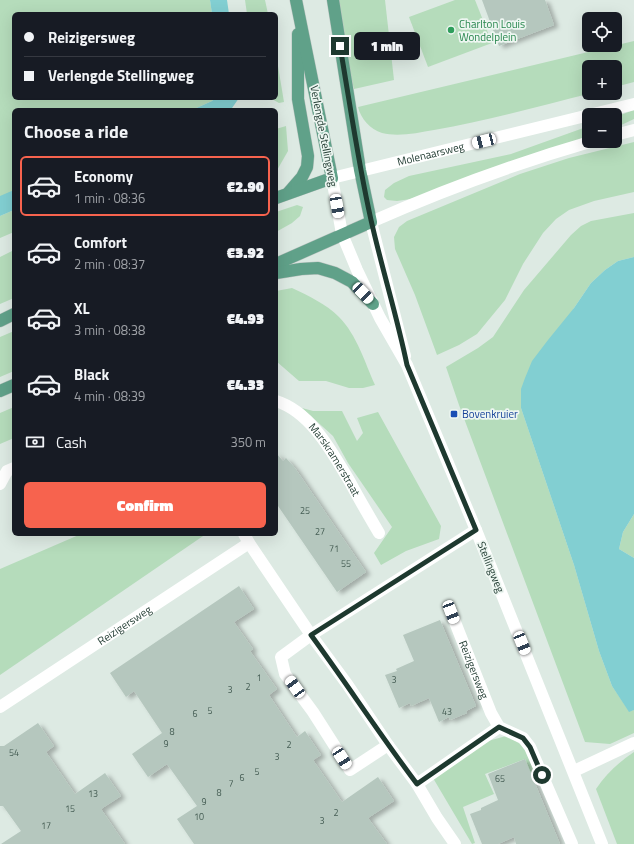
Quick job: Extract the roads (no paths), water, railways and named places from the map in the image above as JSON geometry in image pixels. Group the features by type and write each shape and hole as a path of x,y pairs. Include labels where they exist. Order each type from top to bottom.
{"main road":[{"path":"278,263 371,222 360,170 333,0"},
{"path":"288,194 302,177 307,167 308,156 298,99 297,4"},
{"name":"Verlengde Stellingweg","path":"297,4 332,178"},
{"name":"Molenaarsweg","path":"278,197 332,178"},
{"path":"278,273 318,268 335,273 352,282 373,304"},
{"path":"0,321 12,315"},
{"path":"0,391 12,386"}],"street":[{"name":"Molenaarsweg","path":"332,178 634,104"},
{"path":"622,133 634,130"},
{"path":"407,365 402,340 371,222 413,203 499,171 582,145"},
{"name":"Verlengde Stellingweg","path":"332,178 342,234 373,304 407,365"},
{"name":"Stellingweg","path":"407,365 574,770 602,844"},
{"name":"Marskramerstraat","path":"278,402 286,405 312,425 329,447 379,533"},
{"path":"0,484 7,471 12,469"},
{"path":"388,746 350,770 313,712 286,674 281,658 311,635 476,530"},
{"name":"Reizigersweg","path":"0,707 246,539 311,635 347,684 388,746 417,784 437,818 455,844"},
{"name":"Reizigersweg","path":"451,612 491,713 499,727"},
{"path":"417,784 499,727 523,738 530,747 572,844"},
{"path":"574,770 634,743"}],"water":[{"path":"210,0 227,0 229,12 212,12"},
{"path":"238,100 232,108 196,108 212,101"},
{"path":"12,191 12,211 0,216 0,196"},
{"path":"634,257 634,514 623,532 619,549 634,558 634,710 629,712 612,686 599,651 574,565 521,408 521,389 532,361 574,308 591,283 605,270 618,261"}],"place":[{"name":"Charlton Louis Wondelplein","path":"451,30"},
{"name":"Bovenkruier","path":"454,414"}]}
